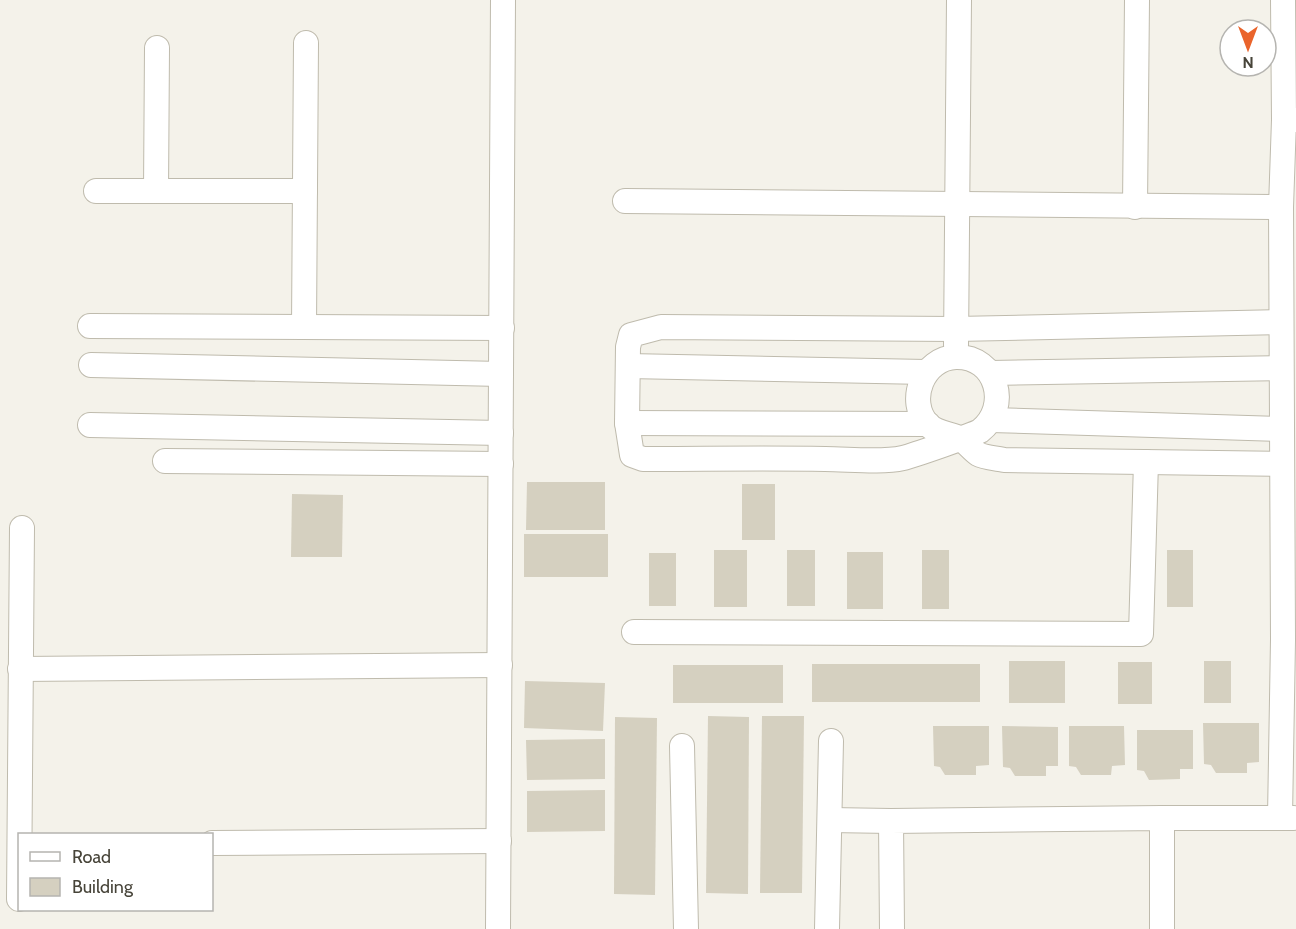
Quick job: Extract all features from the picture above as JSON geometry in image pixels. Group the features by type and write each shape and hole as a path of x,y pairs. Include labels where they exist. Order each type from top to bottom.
{"street":[{"path":"498,929 503,0"},
{"path":"955,357 959,0"},
{"path":"1135,207 1137,0"},
{"path":"830,820 1288,817 1282,464 1281,207 1290,120 1283,0"},
{"path":"304,327 306,43"},
{"path":"156,191 157,48"},
{"path":"96,191 305,191"},
{"path":"625,201 1281,207"},
{"path":"1281,322 956,329 661,327 631,335 627,423 632,455 643,459 902,459 959,437 977,433 992,420 999,397 991,373 975,360 955,357 939,361 926,372 918,389 919,408 928,424 942,434 959,437 980,455 1004,460 1282,464"},
{"path":"90,326 502,328"},
{"path":"91,365 501,374"},
{"path":"628,366 926,372"},
{"path":"991,373 1281,368"},
{"path":"992,420 1282,429"},
{"path":"627,423 928,424"},
{"path":"90,425 501,433"},
{"path":"165,461 501,464"},
{"path":"634,632 1141,634 1146,462"},
{"path":"19,833 22,528"},
{"path":"20,669 500,665"},
{"path":"827,929 831,741"},
{"path":"682,746 686,929"},
{"path":"1162,818 1162,929"},
{"path":"891,821 892,929"},
{"path":"213,843 499,841"}],"building":[{"path":"527,482 605,482 605,530 526,530"},
{"path":"742,484 775,484 775,540 742,540"},
{"path":"292,494 343,495 342,557 291,557"},
{"path":"524,534 608,534 608,577 524,577"},
{"path":"714,550 747,550 747,607 714,607"},
{"path":"787,550 815,550 815,606 787,606"},
{"path":"922,550 949,550 949,609 922,609"},
{"path":"1167,550 1193,550 1193,607 1167,607"},
{"path":"847,552 883,552 883,609 847,609"},
{"path":"649,553 676,553 676,606 649,606"},
{"path":"1009,661 1065,661 1065,703 1009,703"},
{"path":"1204,661 1231,661 1231,703 1204,703"},
{"path":"1118,662 1152,662 1152,704 1118,704"},
{"path":"812,664 980,664 980,702 812,702"},
{"path":"673,665 783,665 783,703 673,703"},
{"path":"525,681 605,683 603,731 524,728"},
{"path":"708,716 749,717 748,894 706,893"},
{"path":"762,716 804,716 802,893 760,893"},
{"path":"615,717 657,718 655,895 614,894"},
{"path":"1203,723 1259,723 1259,762 1247,763 1247,773 1216,773 1211,765 1204,764"},
{"path":"933,726 989,726 989,765 976,766 976,775 945,775 940,767 934,766"},
{"path":"1002,726 1058,727 1058,766 1046,766 1046,776 1015,776 1010,768 1003,767"},
{"path":"1069,726 1124,726 1125,765 1112,766 1111,775 1081,775 1076,767 1069,766"},
{"path":"1137,730 1193,730 1193,769 1180,769 1180,779 1149,780 1144,771 1137,770"},
{"path":"605,739 605,779 527,780 526,740"},
{"path":"605,790 605,831 527,832 527,791"}]}
